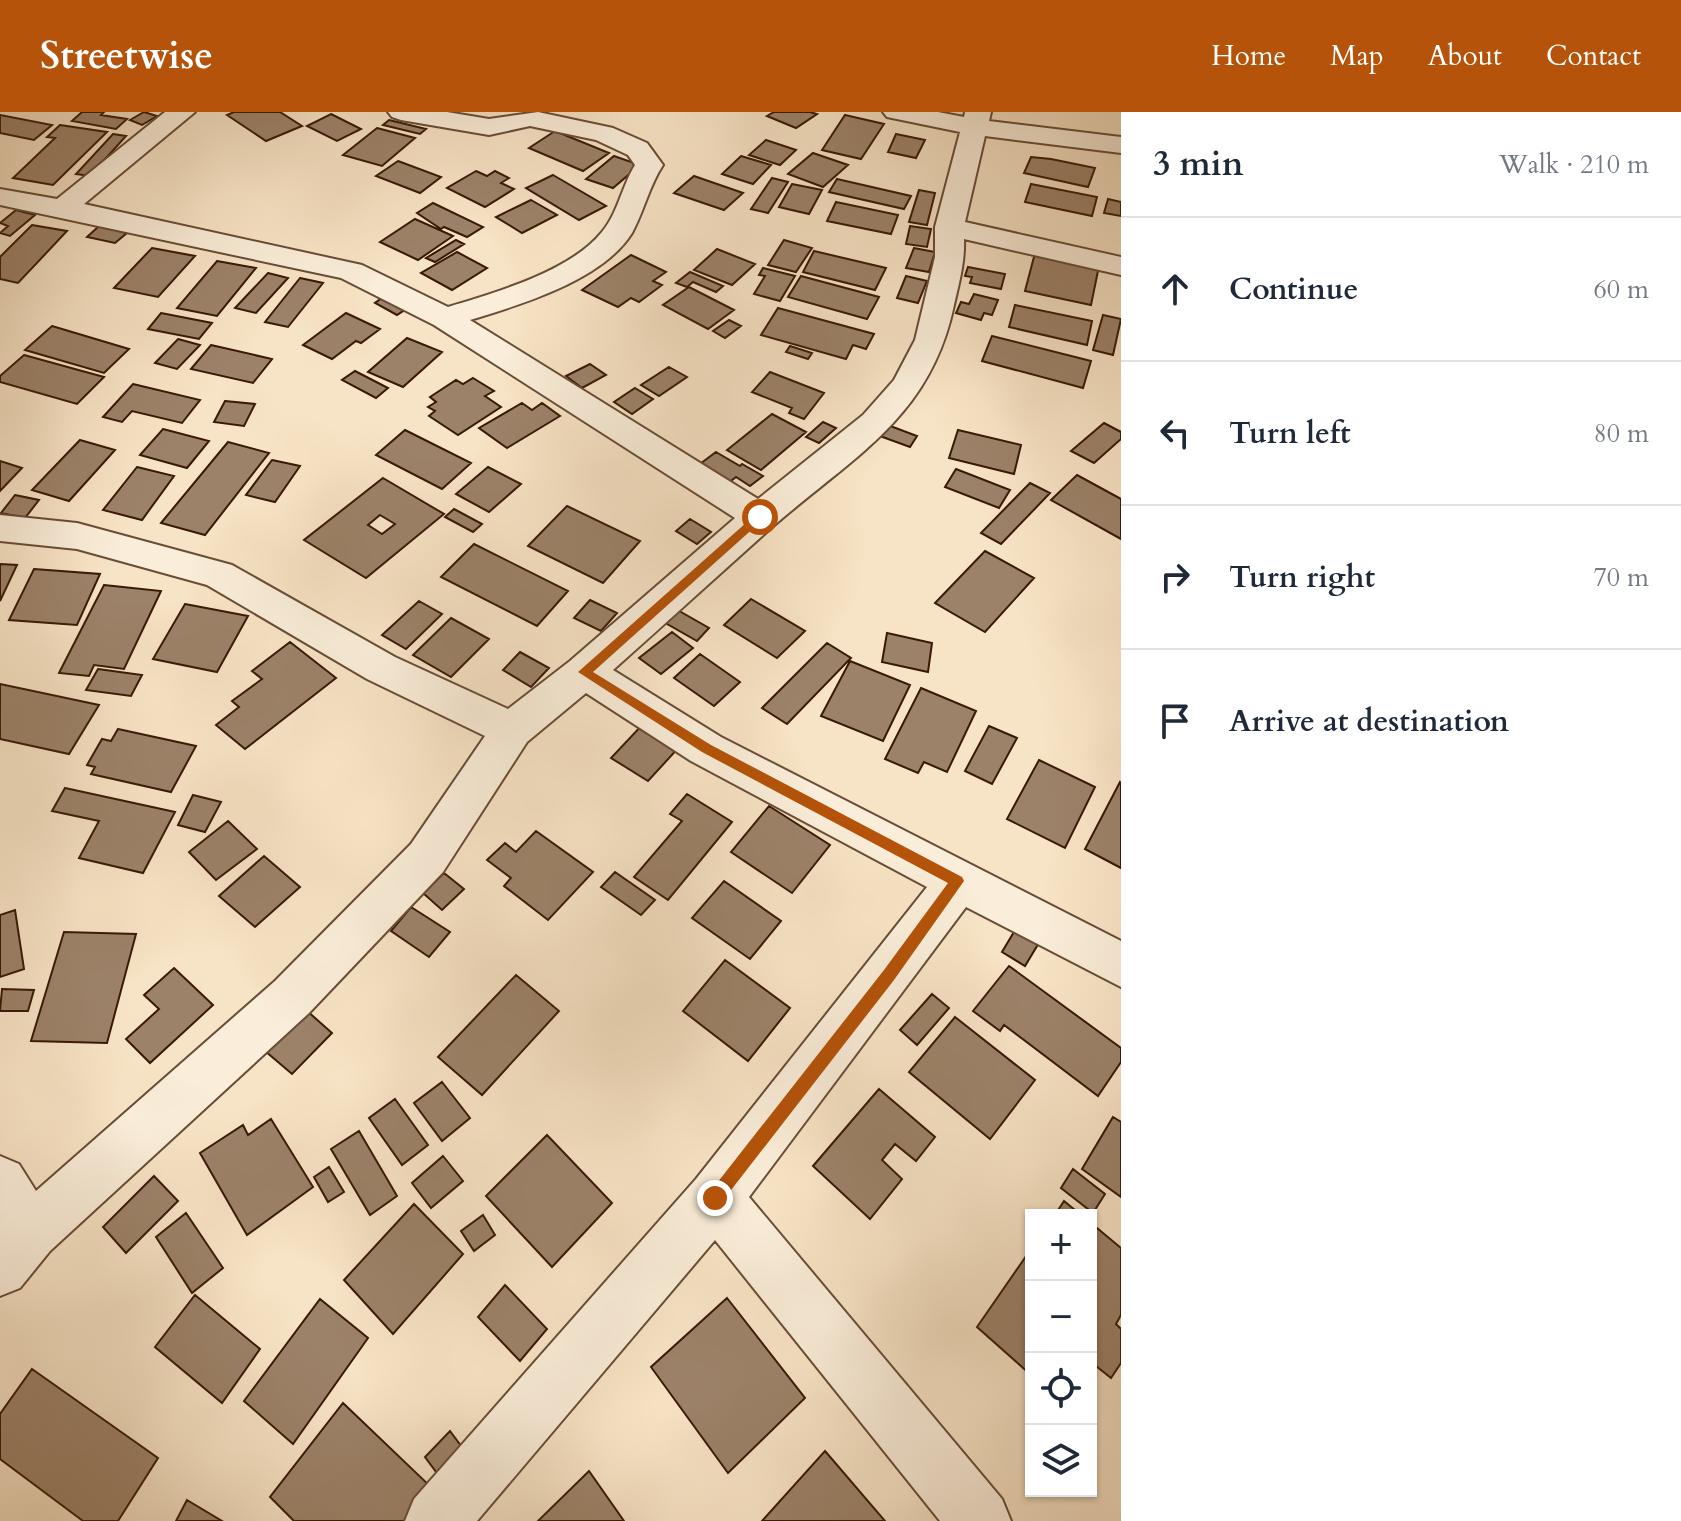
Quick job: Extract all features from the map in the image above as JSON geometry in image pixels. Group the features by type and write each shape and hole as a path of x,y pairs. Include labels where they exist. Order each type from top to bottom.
{"street":[{"path":"63,208 138,144 182,112"},
{"path":"401,112 494,120 530,118 604,134 638,149 649,165 616,235 584,261 513,298 445,318"},
{"path":"896,112 977,120 1121,145"},
{"path":"0,1183 15,1250 292,997 427,858 512,730 584,672 760,517 875,423 908,385 931,340 950,257 949,227 977,120"},
{"path":"0,197 351,271 445,318 760,517"},
{"path":"949,227 1121,266"},
{"path":"0,528 77,536 219,575 381,668 512,730"},
{"path":"584,672 706,749 1121,965"},
{"path":"436,1521 715,1198 889,975 958,881"},
{"path":"715,1198 980,1521"}],"building":[{"path":"82,112 104,112 101,115 127,119 116,129 72,121"},
{"path":"144,112 157,116 142,125 130,120"},
{"path":"234,112 280,112 302,126 266,141 227,115"},
{"path":"774,112 817,114 796,128 767,116"},
{"path":"331,114 361,129 337,141 307,126"},
{"path":"0,115 52,125 34,140 0,133"},
{"path":"845,115 884,124 861,159 822,150"},
{"path":"389,120 426,129 420,134 383,125"},
{"path":"60,125 107,132 53,185 13,178 55,138 47,137"},
{"path":"377,128 415,138 382,166 343,155"},
{"path":"555,131 609,153 583,171 529,148"},
{"path":"113,134 126,136 90,176 76,174"},
{"path":"896,134 925,140 916,158 888,152"},
{"path":"766,140 796,150 780,165 749,155"},
{"path":"813,153 848,165 823,187 788,174"},
{"path":"614,156 640,165 613,188 586,179"},
{"path":"741,156 771,165 753,184 722,174"},
{"path":"1031,157 1095,168 1088,187 1024,173"},
{"path":"398,161 441,177 420,193 376,176"},
{"path":"476,171 487,176 495,171 509,178 501,183 514,189 485,207 447,188"},
{"path":"553,175 606,206 579,220 526,188"},
{"path":"694,176 743,193 724,210 674,193"},
{"path":"772,178 788,182 768,213 751,209"},
{"path":"837,179 911,196 904,209 829,192"},
{"path":"792,184 822,190 809,214 779,207"},
{"path":"1031,184 1097,197 1092,216 1025,202"},
{"path":"919,190 935,193 927,225 909,222"},
{"path":"1108,199 1121,202 1121,216 1104,213"},
{"path":"531,200 557,215 522,233 496,217"},
{"path":"836,202 898,215 891,234 827,221"},
{"path":"433,203 483,227 467,237 444,227 441,229 417,213"},
{"path":"16,210 35,215 10,236 0,233 8,226 0,223"},
{"path":"415,219 453,236 418,260 380,242"},
{"path":"32,225 67,231 18,283 0,279 0,257"},
{"path":"99,226 127,233 115,243 87,237"},
{"path":"910,226 931,229 927,247 906,244"},
{"path":"456,240 464,244 435,262 426,258"},
{"path":"784,240 812,248 796,272 768,265"},
{"path":"152,248 195,256 158,297 114,288"},
{"path":"914,248 935,252 929,272 906,268"},
{"path":"717,249 755,264 732,285 694,270"},
{"path":"814,251 886,268 875,290 803,272"},
{"path":"457,252 487,268 452,290 421,273"},
{"path":"1035,253 1099,266 1091,305 1025,291"},
{"path":"631,255 666,272 653,281 662,285 639,302 631,298 618,307 582,290"},
{"path":"217,261 256,268 217,316 177,308"},
{"path":"968,267 1005,274 1001,289 970,283 972,277 965,276"},
{"path":"763,268 795,276 780,301 754,294 765,276 759,275"},
{"path":"690,272 723,286 716,292 693,282 687,287 676,283"},
{"path":"268,273 288,278 256,313 235,308"},
{"path":"801,276 879,297 867,319 788,297"},
{"path":"906,276 927,281 918,303 897,298"},
{"path":"300,278 323,283 288,327 265,322"},
{"path":"689,287 734,310 708,329 663,305"},
{"path":"974,294 998,300 992,315 984,313 981,320 956,313 961,302 969,304"},
{"path":"386,295 409,307 397,315 375,303"},
{"path":"1015,305 1092,321 1087,345 1009,327"},
{"path":"778,308 874,334 866,349 853,345 846,359 761,335"},
{"path":"161,313 212,323 199,339 148,329"},
{"path":"346,313 380,329 361,343 356,341 332,359 303,345"},
{"path":"1103,315 1121,319 1113,355 1093,350"},
{"path":"729,320 741,326 725,338 713,331"},
{"path":"52,326 129,349 104,373 25,350"},
{"path":"992,336 1091,361 1083,388 982,361"},
{"path":"407,338 442,352 403,387 368,372"},
{"path":"178,339 200,345 177,369 155,363"},
{"path":"211,345 272,359 253,383 191,369"},
{"path":"790,346 812,353 808,359 786,352"},
{"path":"24,355 104,377 77,404 0,382 0,376"},
{"path":"590,364 606,375 582,388 566,376"},
{"path":"669,367 687,377 659,396 641,385"},
{"path":"355,371 388,388 376,398 342,380"},
{"path":"770,372 824,393 804,419 789,413 792,408 752,392"},
{"path":"473,378 494,391 485,396 501,407 458,435 429,416 435,411 428,407 436,402 430,397 456,380 463,384"},
{"path":"133,384 200,400 182,423 132,411 122,422 103,417"},
{"path":"635,388 653,399 632,414 614,402"},
{"path":"225,401 255,404 244,426 214,422"},
{"path":"522,403 532,410 542,403 560,416 507,448 479,428"},
{"path":"772,414 806,432 761,470 727,450"},
{"path":"823,422 836,428 819,443 806,437"},
{"path":"1104,423 1121,432 1121,439 1094,463 1071,451"},
{"path":"885,424 917,436 910,447 877,435"},
{"path":"163,429 209,441 187,468 140,455"},
{"path":"405,430 471,463 442,489 376,455"},
{"path":"958,430 1021,445 1014,474 949,458"},
{"path":"80,440 115,450 69,501 32,490"},
{"path":"228,442 269,453 205,535 161,523"},
{"path":"716,452 763,476 750,486 736,477 726,485 700,464"},
{"path":"272,460 300,466 275,502 246,495"},
{"path":"0,461 22,468 0,491"},
{"path":"137,467 174,476 142,520 103,510"},
{"path":"488,467 521,484 489,512 456,494"},
{"path":"956,469 1010,490 999,508 945,487"},
{"path":"1077,475 1121,499 1121,539 1051,500"},
{"path":"383,478 444,514 366,578 304,540","holes":["380,515 395,524 382,534 368,525"]},
{"path":"1030,483 1050,493 1001,544 981,533"},
{"path":"15,495 39,500 25,518 1,513"},
{"path":"567,506 640,541 603,583 528,546"},
{"path":"454,509 482,524 473,532 445,517"},
{"path":"690,519 711,532 697,544 676,531"},
{"path":"474,544 568,591 537,626 441,577"},
{"path":"985,551 1034,578 985,632 935,603"},
{"path":"0,564 17,565 0,601"},
{"path":"34,569 100,574 77,625 9,620"},
{"path":"104,585 161,591 124,669 94,665 89,676 59,673"},
{"path":"751,599 805,631 777,658 724,625"},
{"path":"590,600 617,613 601,631 574,618"},
{"path":"419,601 442,614 406,649 382,635"},
{"path":"185,604 248,616 217,672 153,659"},
{"path":"674,608 709,628 697,641 662,621"},
{"path":"451,618 489,639 451,677 413,655"},
{"path":"672,632 693,648 661,674 639,658"},
{"path":"887,633 932,643 928,672 882,662"},
{"path":"290,642 336,678 245,749 216,725 239,707 232,701 262,679 252,671"},
{"path":"827,643 851,658 787,724 762,708"},
{"path":"520,652 549,668 531,687 503,670"},
{"path":"700,654 740,682 714,706 674,678"},
{"path":"850,661 910,685 883,741 821,716"},
{"path":"98,669 142,675 131,696 86,690"},
{"path":"0,684 99,705 69,754 0,739"},
{"path":"921,688 976,711 947,772 924,762 918,773 885,759"},
{"path":"644,723 681,745 648,781 611,758"},
{"path":"989,726 1017,738 992,784 965,771"},
{"path":"118,729 196,746 171,792 91,774 95,767 87,765 102,739 111,741"},
{"path":"1039,760 1095,787 1065,848 1007,819"},
{"path":"1121,783 1121,868 1085,849"},
{"path":"65,788 175,812 143,873 79,858 99,821 52,811"},
{"path":"687,794 732,822 668,900 634,877 682,821 670,814"},
{"path":"193,795 221,802 205,832 178,825"},
{"path":"769,806 830,845 792,893 731,852"},
{"path":"228,821 257,849 216,880 189,852"},
{"path":"536,831 593,872 548,920 504,886 511,878 487,860 505,843 516,852"},
{"path":"264,856 300,887 255,927 219,896"},
{"path":"615,872 655,900 641,915 601,887"},
{"path":"444,873 464,889 442,910 423,893"},
{"path":"724,881 781,921 750,959 692,918"},
{"path":"411,907 450,932 429,957 391,931"},
{"path":"15,910 24,969 0,977 0,915"},
{"path":"1017,927 1040,941 1025,966 1002,952"},
{"path":"64,932 136,934 107,1043 31,1041"},
{"path":"725,960 790,1008 748,1061 683,1011"},
{"path":"1009,966 1121,1048 1121,1062 1098,1096 1004,1025 1000,1031 973,1011"},
{"path":"174,968 213,1005 150,1063 126,1039 159,1009 144,995"},
{"path":"516,975 559,1011 482,1095 438,1057"},
{"path":"2,989 34,990 28,1011 0,1011"},
{"path":"932,994 949,1008 917,1045 900,1030"},
{"path":"306,1010 332,1033 292,1074 265,1051"},
{"path":"955,1017 1035,1080 990,1139 909,1072"},
{"path":"442,1082 470,1118 442,1141 414,1103"},
{"path":"879,1089 935,1137 916,1161 895,1144 882,1160 902,1179 870,1219 813,1166"},
{"path":"395,1099 428,1145 402,1165 369,1118"},
{"path":"1113,1117 1121,1122 1121,1197 1082,1169"},
{"path":"271,1119 313,1187 247,1235 200,1153 243,1125 248,1135"},
{"path":"359,1131 397,1196 370,1215 331,1149"},
{"path":"547,1135 612,1203 552,1267 486,1196"},
{"path":"443,1156 463,1181 431,1208 412,1183"},
{"path":"329,1167 344,1192 328,1202 314,1177"},
{"path":"1073,1169 1105,1194 1096,1209 1088,1209 1061,1188"},
{"path":"154,1176 178,1201 126,1253 103,1227"},
{"path":"1064,1201 1074,1209 1059,1209"},
{"path":"414,1204 463,1254 393,1334 344,1280"},
{"path":"186,1213 223,1268 192,1293 156,1237"},
{"path":"483,1215 495,1235 474,1251 461,1231"},
{"path":"1097,1228 1121,1248 1121,1315 1116,1324 1121,1329 1121,1363 1111,1378 1097,1367"},
{"path":"1025,1258 1025,1370 977,1327"},
{"path":"505,1285 547,1329 520,1361 478,1317"},
{"path":"195,1295 260,1349 222,1403 155,1347"},
{"path":"727,1298 805,1398 728,1473 651,1367"},
{"path":"320,1299 368,1338 293,1444 244,1401"},
{"path":"32,1369 158,1458 118,1521 83,1521 0,1459 0,1414"},
{"path":"343,1403 432,1488 408,1521 294,1521 270,1497"},
{"path":"450,1431 470,1458 445,1484 425,1457"},
{"path":"825,1451 885,1521 762,1521"},
{"path":"589,1471 624,1521 538,1521"},
{"path":"187,1500 222,1521 176,1521"}],"route":[{"path":"715,1198 889,975 958,881 706,749 584,672 760,517"}]}
